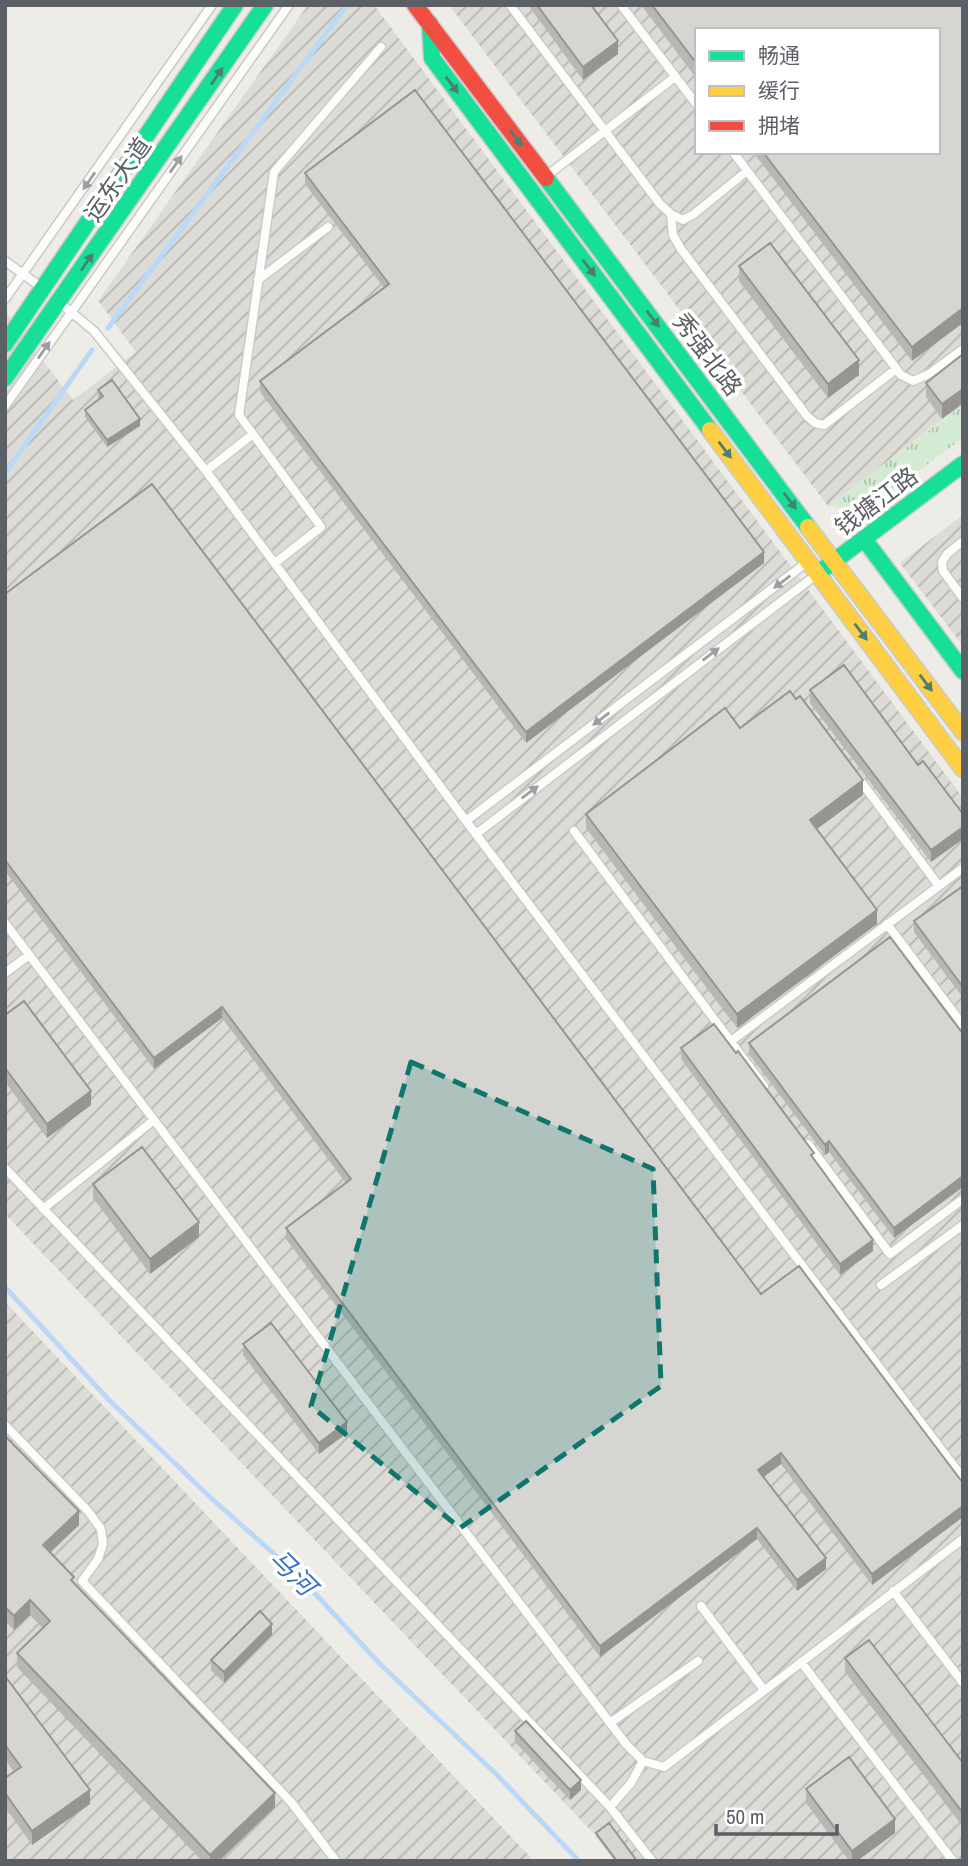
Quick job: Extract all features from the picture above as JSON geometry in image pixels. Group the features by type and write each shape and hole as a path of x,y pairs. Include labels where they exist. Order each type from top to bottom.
{"street":[{"name":"运东大道","path":"5,344 235,5"},
{"name":"运东大道","path":"5,378 65,307 265,5"},
{"name":"秀强北路","path":"415,5 551,173"},
{"name":"秀强北路","path":"431,5 551,173 836,551 963,710"},
{"path":"430,24 432,58 963,769"},
{"name":"钱塘江路","path":"813,568 836,551 864,539 963,464"},
{"path":"864,539 963,671"},
{"name":"秀强北路","path":"836,551 963,732"}],"lane":[{"path":"5,299 212,5"},
{"path":"5,406 65,307 289,5"},
{"path":"510,5 604,132 660,204 671,214 682,220 694,214 747,171"},
{"path":"621,5 695,102"},
{"path":"275,563 321,527 239,415 274,172 381,47"},
{"path":"551,173 675,77"},
{"path":"734,154 901,375 913,381 963,349"},
{"path":"671,214 673,235 681,249 807,416 815,422 824,425 897,369"},
{"path":"258,280 328,226"},
{"path":"5,261 94,331 206,471 466,821 963,1478"},
{"path":"206,471 253,434"},
{"path":"963,541 947,554 942,562 943,571 963,598"},
{"path":"466,821 813,568"},
{"path":"476,834 813,568"},
{"path":"852,769 939,886"},
{"path":"574,831 773,1097"},
{"path":"731,1041 963,868"},
{"path":"5,923 610,1723 643,1761 664,1767 963,1539"},
{"path":"887,924 963,1025"},
{"path":"5,973 29,955"},
{"path":"43,1209 154,1120"},
{"path":"798,1131 890,1254 963,1199"},
{"path":"5,1168 610,1807 652,1861"},
{"path":"881,1285 963,1225"},
{"path":"5,1425 88,1511 101,1529 103,1544 98,1559 82,1581 291,1802 336,1861"},
{"path":"894,1591 963,1683"},
{"path":"701,1606 764,1690"},
{"path":"610,1723 698,1661"},
{"path":"801,1662 953,1861"},
{"path":"610,1807 631,1783 643,1761"}],"highlighted area":[{"path":"411,1062 653,1169 661,1386 460,1528 311,1406"}],"shaded area":[{"path":"308,5 374,5 963,798 963,1861 615,1861 596,1836 5,1214 5,311 73,400 136,352 98,301"},
{"path":"449,5 963,5 963,404 828,506"},
{"path":"963,515 963,646 900,563"},
{"path":"5,1302 534,1861 5,1861"}],"green space":[{"path":"963,405 963,438 864,511 828,506"}],"building":[{"path":"537,5 591,5 618,41 583,67"},
{"path":"652,5 963,5 963,308 912,347 765,154 940,154 940,28 695,28 695,61"},
{"path":"415,90 764,552 526,732 260,381 389,284 305,173"},
{"path":"770,243 859,360 828,384 739,266"},
{"path":"963,354 963,389 942,404 926,383"},
{"path":"112,380 140,419 107,440 85,410 103,396 98,390"},
{"path":"152,484 761,1294 799,1266 963,1483 963,1506 872,1574 781,1453 758,1470 826,1558 797,1580 757,1528 600,1646 286,1228 351,1179 222,1007 154,1058 5,860 5,594"},
{"path":"844,665 918,765 923,761 963,814 963,827 931,850 810,690"},
{"path":"790,691 796,699 800,696 863,780 810,820 877,910 737,1014 586,814 725,708 740,728"},
{"path":"963,886 963,987 914,921"},
{"path":"890,937 963,1034 963,1176 894,1228 829,1141 825,1145 749,1043"},
{"path":"24,1001 91,1091 47,1124 5,1068 5,1015"},
{"path":"714,1024 736,1053 738,1051 814,1153 811,1155 873,1240 840,1264 681,1048"},
{"path":"142,1147 199,1222 150,1259 93,1184"},
{"path":"271,1323 347,1422 319,1443 243,1344"},
{"path":"5,1436 79,1511 43,1545 74,1577 71,1580 275,1793 210,1855 17,1653 50,1621 30,1600 14,1616 5,1607"},
{"path":"260,1611 272,1624 224,1672 211,1660"},
{"path":"869,1640 963,1763 963,1813 845,1658"},
{"path":"5,1676 90,1790 32,1831 5,1793 5,1778 21,1767 5,1745"},
{"path":"526,1721 581,1780 570,1790 515,1731"},
{"path":"849,1757 895,1819 852,1851 806,1789"},
{"path":"609,1823 637,1861 617,1861 596,1833"}],"waterway":[{"path":"108,328 347,5"},
{"path":"5,473 92,350"},
{"name":"马河","path":"5,1287 108,1399 212,1499 299,1576 380,1664 496,1774 579,1861"}],"traffic: fast":[{"path":"5,344 235,5"},
{"path":"5,378 265,5"},
{"path":"430,24 432,58 710,430"},
{"path":"546,178 808,527"},
{"path":"825,568 963,464"},
{"path":"864,539 963,671"}],"traffic: slow":[{"path":"710,430 963,769"},
{"path":"808,527 963,732"}],"traffic: jam":[{"path":"415,5 546,178"}]}
